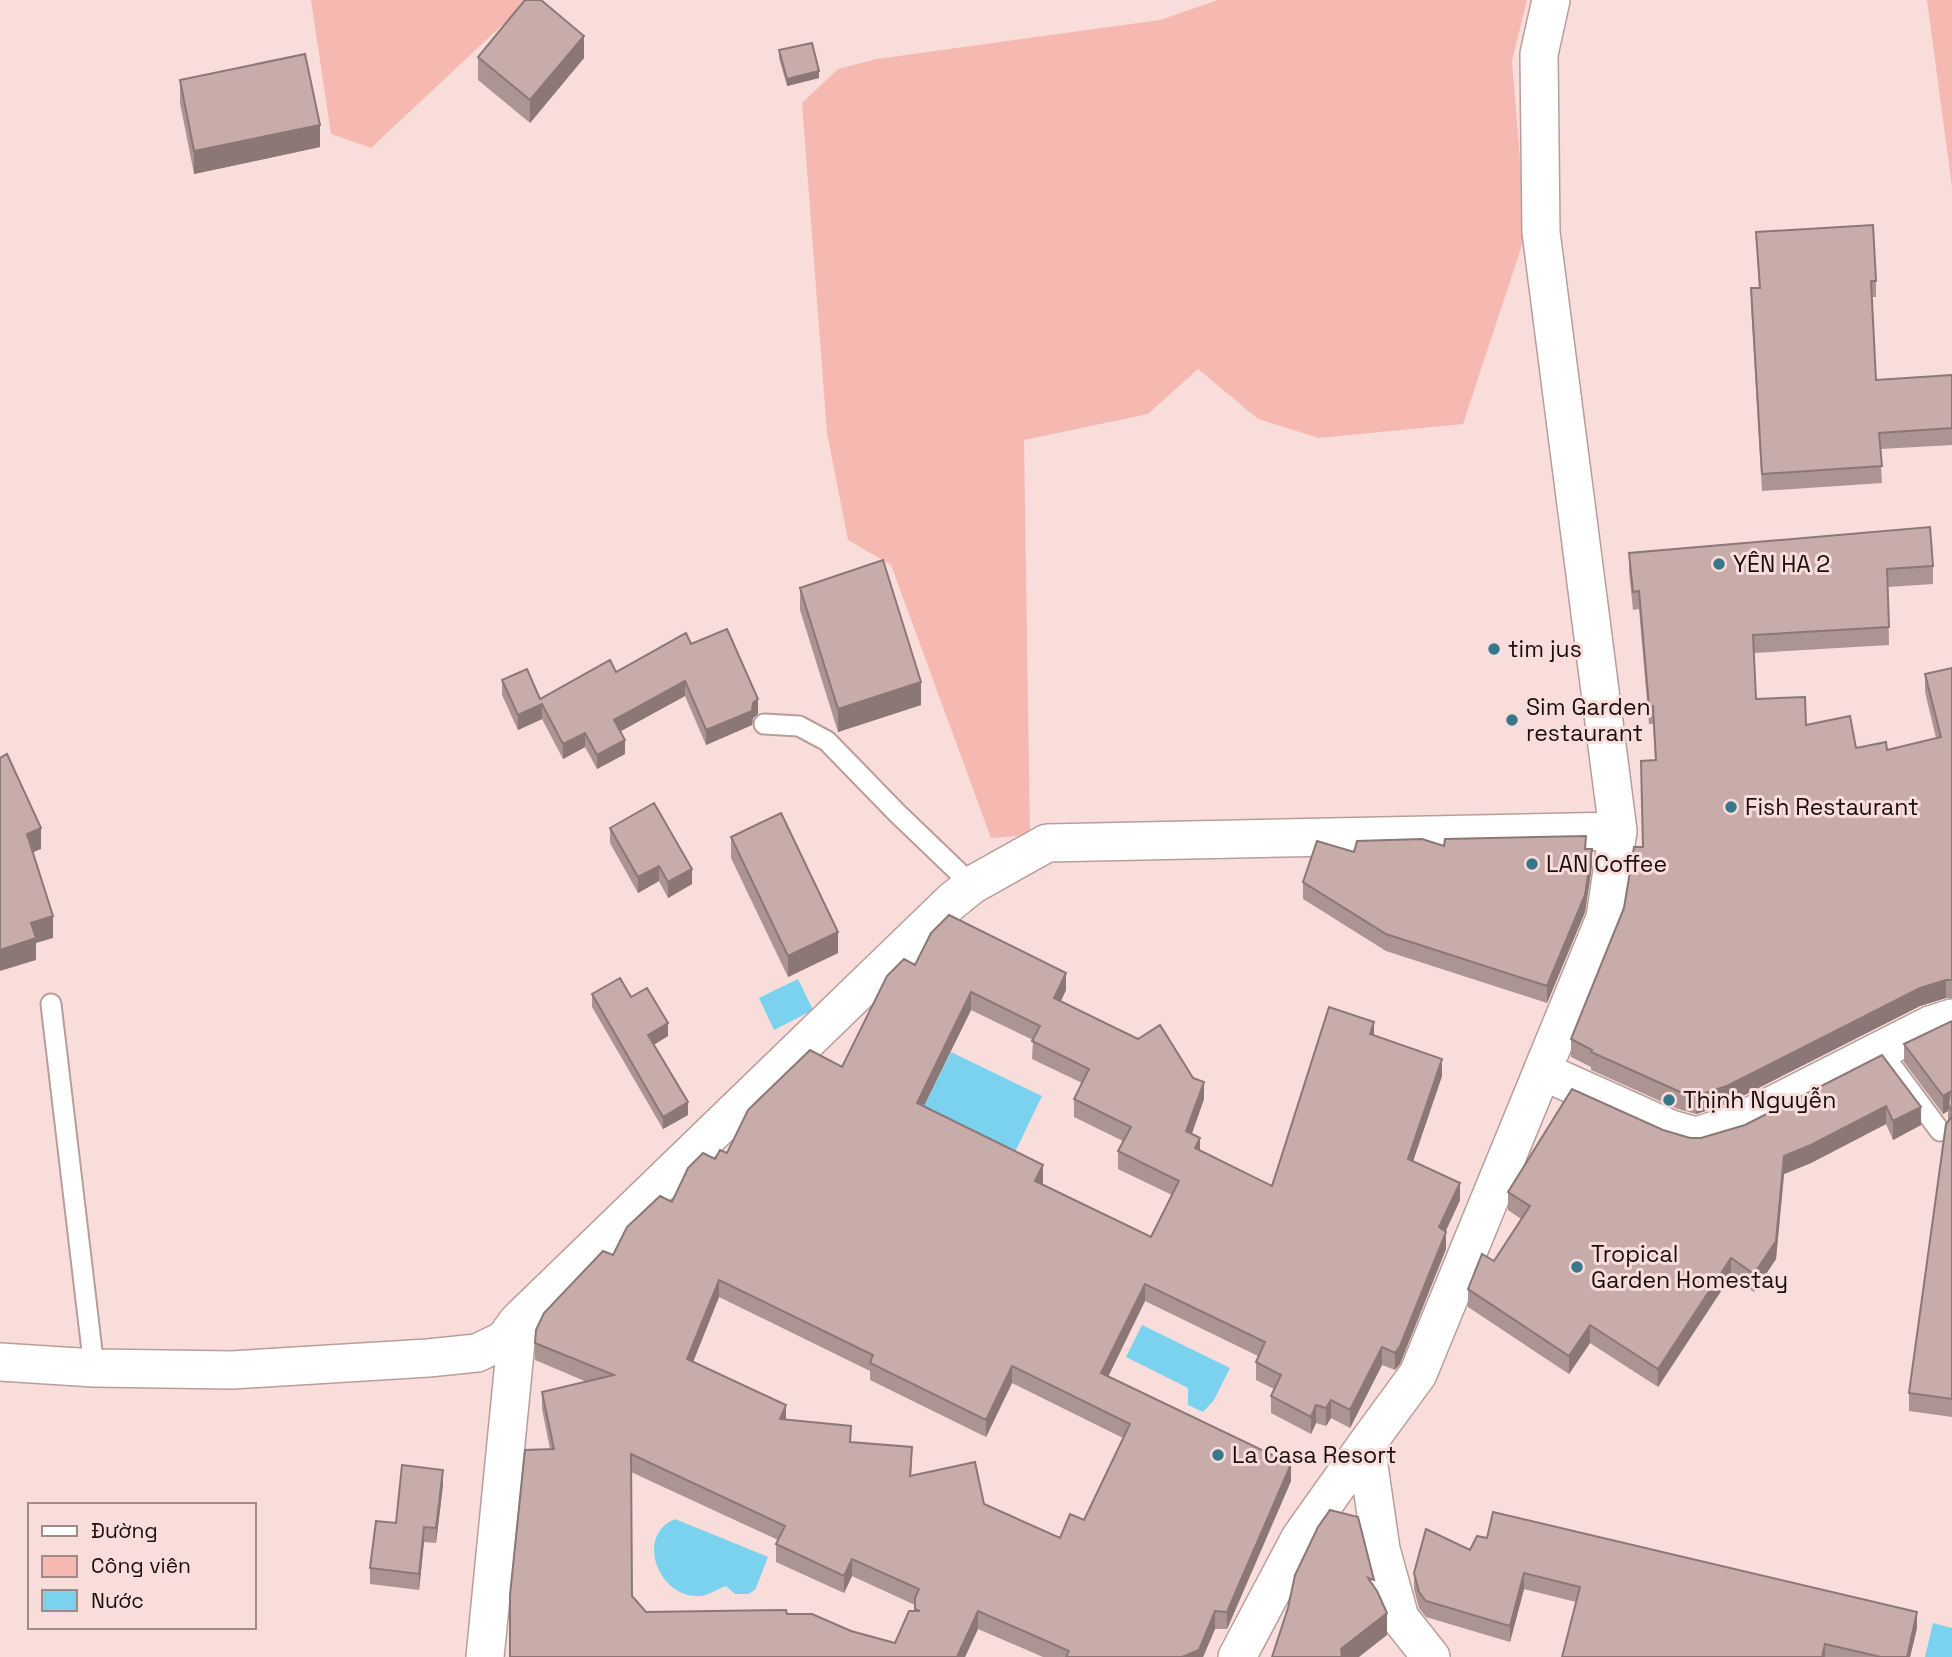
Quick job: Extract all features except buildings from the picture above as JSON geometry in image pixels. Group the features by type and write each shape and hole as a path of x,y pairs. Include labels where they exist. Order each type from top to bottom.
{"street":[{"path":"1237,1657 1300,1538 1418,1374 1605,918 1618,831 1541,232 1539,54 1551,0"},
{"path":"0,1362 94,1368 232,1370 477,1353 504,1340 518,1321 942,912 972,885 1047,844 1618,831"},
{"path":"1542,1071 1671,1129 1696,1136 1735,1124 1930,1025 1952,1018"},
{"path":"485,1657 518,1321"},
{"path":"1366,1445 1381,1549 1400,1618 1431,1657"}],"lane":[{"path":"764,724 799,726 827,741 972,885"},
{"path":"51,1004 94,1368"},
{"path":"1880,1050 1940,1131"}],"green space":[{"path":"311,0 529,0 371,148 331,134"},
{"path":"1218,0 1527,0 1512,61 1526,233 1463,424 1319,438 1258,419 1198,369 1148,414 1024,440 1030,835 991,838 891,565 848,540 827,433 802,103 838,69 877,59 1160,20"},
{"path":"1927,0 1952,0 1952,187"}],"water":[{"path":"798,979 813,1010 774,1030 759,998"},
{"path":"951,1052 1042,1096 1015,1152 923,1108"},
{"path":"1142,1325 1230,1368 1214,1400 1203,1412 1188,1405 1188,1388 1126,1357"},
{"path":"675,1519 768,1557 755,1590 748,1594 735,1594 726,1586 700,1596 685,1594 673,1588 663,1577 654,1552 656,1539 663,1527"},
{"path":"1933,1623 1952,1628 1952,1657 1925,1657"}],"place":[{"name":"YÊN HA 2","path":"1719,564"},
{"name":"tim jus","path":"1494,649"},
{"name":"Sim Garden restaurant","path":"1512,720"},
{"name":"Fish Restaurant","path":"1731,807"},
{"name":"LAN Coffee","path":"1532,864"},
{"name":"Thịnh Nguyễn","path":"1669,1100"},
{"name":"Tropical Garden Homestay","path":"1577,1267"},
{"name":"La Casa Resort","path":"1218,1455"}]}
